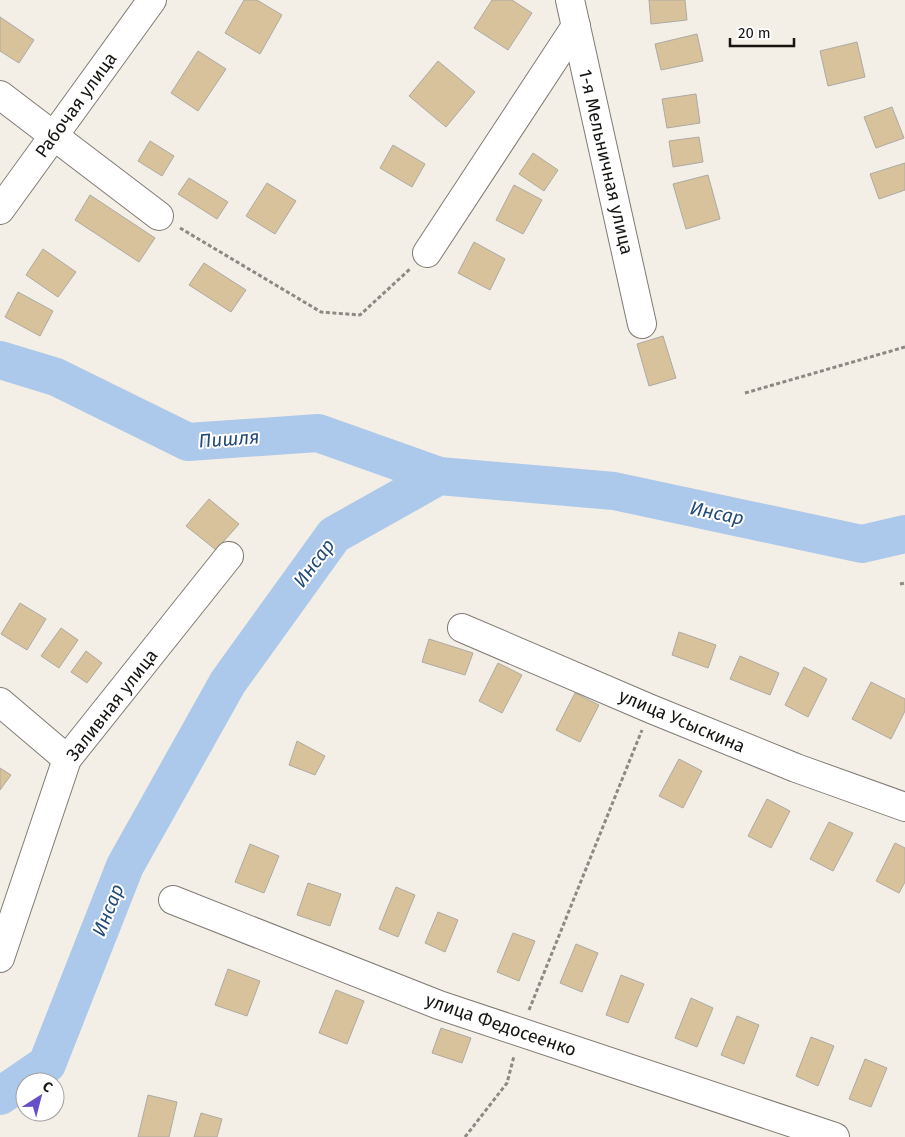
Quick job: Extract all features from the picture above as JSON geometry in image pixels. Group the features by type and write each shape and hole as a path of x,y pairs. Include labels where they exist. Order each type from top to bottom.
{"street":[{"name":"Рабочая улица","path":"0,210 152,0"},
{"name":"1-я Мельничная улица","path":"570,0 642,324"},
{"path":"427,254 576,26"},
{"path":"0,96 159,216"},
{"name":"Заливная улица","path":"0,958 67,759 229,556"},
{"name":"улица Усыскина","path":"462,628 651,709 796,768 905,807"},
{"path":"0,702 67,759"},
{"name":"улица Федосеенко","path":"173,900 439,1005 834,1137"}],"path":[{"path":"159,216 321,312 360,315 427,254"},
{"path":"745,393 905,347"},
{"path":"900,584 905,584"},
{"path":"466,1137 507,1083 520,1032 651,709"}],"building":[{"path":"244,0 257,0 282,15 260,54 225,33"},
{"path":"492,0 512,0 532,13 508,50 474,28"},
{"path":"649,0 685,0 687,20 651,24"},
{"path":"0,17 34,40 19,63 0,51"},
{"path":"697,34 703,61 661,70 655,44"},
{"path":"857,42 865,77 828,86 820,51"},
{"path":"198,51 226,69 198,111 171,93"},
{"path":"438,61 475,92 446,127 409,96"},
{"path":"696,94 700,123 667,128 662,99"},
{"path":"892,107 904,138 876,148 864,117"},
{"path":"699,137 703,162 673,167 669,141"},
{"path":"150,141 174,156 162,176 138,161"},
{"path":"393,145 425,164 412,187 380,168"},
{"path":"533,153 558,170 544,191 519,174"},
{"path":"905,163 905,190 879,199 870,174"},
{"path":"708,175 720,219 686,229 673,184"},
{"path":"189,178 228,202 217,219 178,194"},
{"path":"267,183 296,201 275,234 246,216"},
{"path":"514,185 542,200 523,234 496,220"},
{"path":"90,195 155,238 139,262 75,220"},
{"path":"474,242 505,259 490,290 458,273"},
{"path":"43,249 76,272 58,297 26,275"},
{"path":"204,263 246,290 231,312 189,285"},
{"path":"18,292 53,311 40,336 5,317"},
{"path":"663,336 676,378 649,386 637,344"},
{"path":"209,499 239,524 216,550 186,526"},
{"path":"20,603 46,619 27,650 1,634"},
{"path":"61,628 78,640 59,668 41,656"},
{"path":"679,632 716,645 708,668 672,655"},
{"path":"429,639 473,653 465,675 422,662"},
{"path":"86,651 102,663 87,683 71,672"},
{"path":"740,656 779,673 770,695 730,679"},
{"path":"498,663 522,675 502,713 479,701"},
{"path":"804,667 827,679 808,717 785,705"},
{"path":"871,682 905,699 905,711 891,739 852,719"},
{"path":"575,693 599,705 580,742 556,730"},
{"path":"297,741 325,756 315,775 289,765"},
{"path":"679,759 702,771 683,808 659,796"},
{"path":"0,768 11,775 0,790"},
{"path":"767,799 790,811 771,848 748,836"},
{"path":"829,822 853,833 833,871 810,859"},
{"path":"895,843 905,848 905,882 899,893 876,881"},
{"path":"250,844 279,856 264,893 235,882"},
{"path":"308,883 341,894 330,926 297,915"},
{"path":"396,887 415,895 398,937 379,929"},
{"path":"438,912 458,920 445,952 425,943"},
{"path":"513,933 535,941 519,981 497,972"},
{"path":"576,944 598,953 582,992 560,983"},
{"path":"228,969 260,981 247,1016 215,1005"},
{"path":"621,975 644,984 628,1023 606,1015"},
{"path":"336,990 364,1001 347,1044 319,1033"},
{"path":"691,998 713,1008 697,1047 675,1038"},
{"path":"737,1016 759,1025 744,1064 721,1055"},
{"path":"441,1028 471,1038 462,1063 432,1053"},
{"path":"811,1037 834,1046 818,1086 796,1076"},
{"path":"865,1059 887,1068 871,1107 849,1099"},
{"path":"148,1095 177,1102 169,1137 138,1137"},
{"path":"201,1113 222,1119 217,1137 194,1137"}],"waterway":[{"name":"Пишля","path":"0,360 56,377 188,442 318,433 439,476"},
{"name":"Инсар","path":"0,1096 47,1064 125,866 228,682 334,535 439,476 614,491 862,544 905,534"}]}
